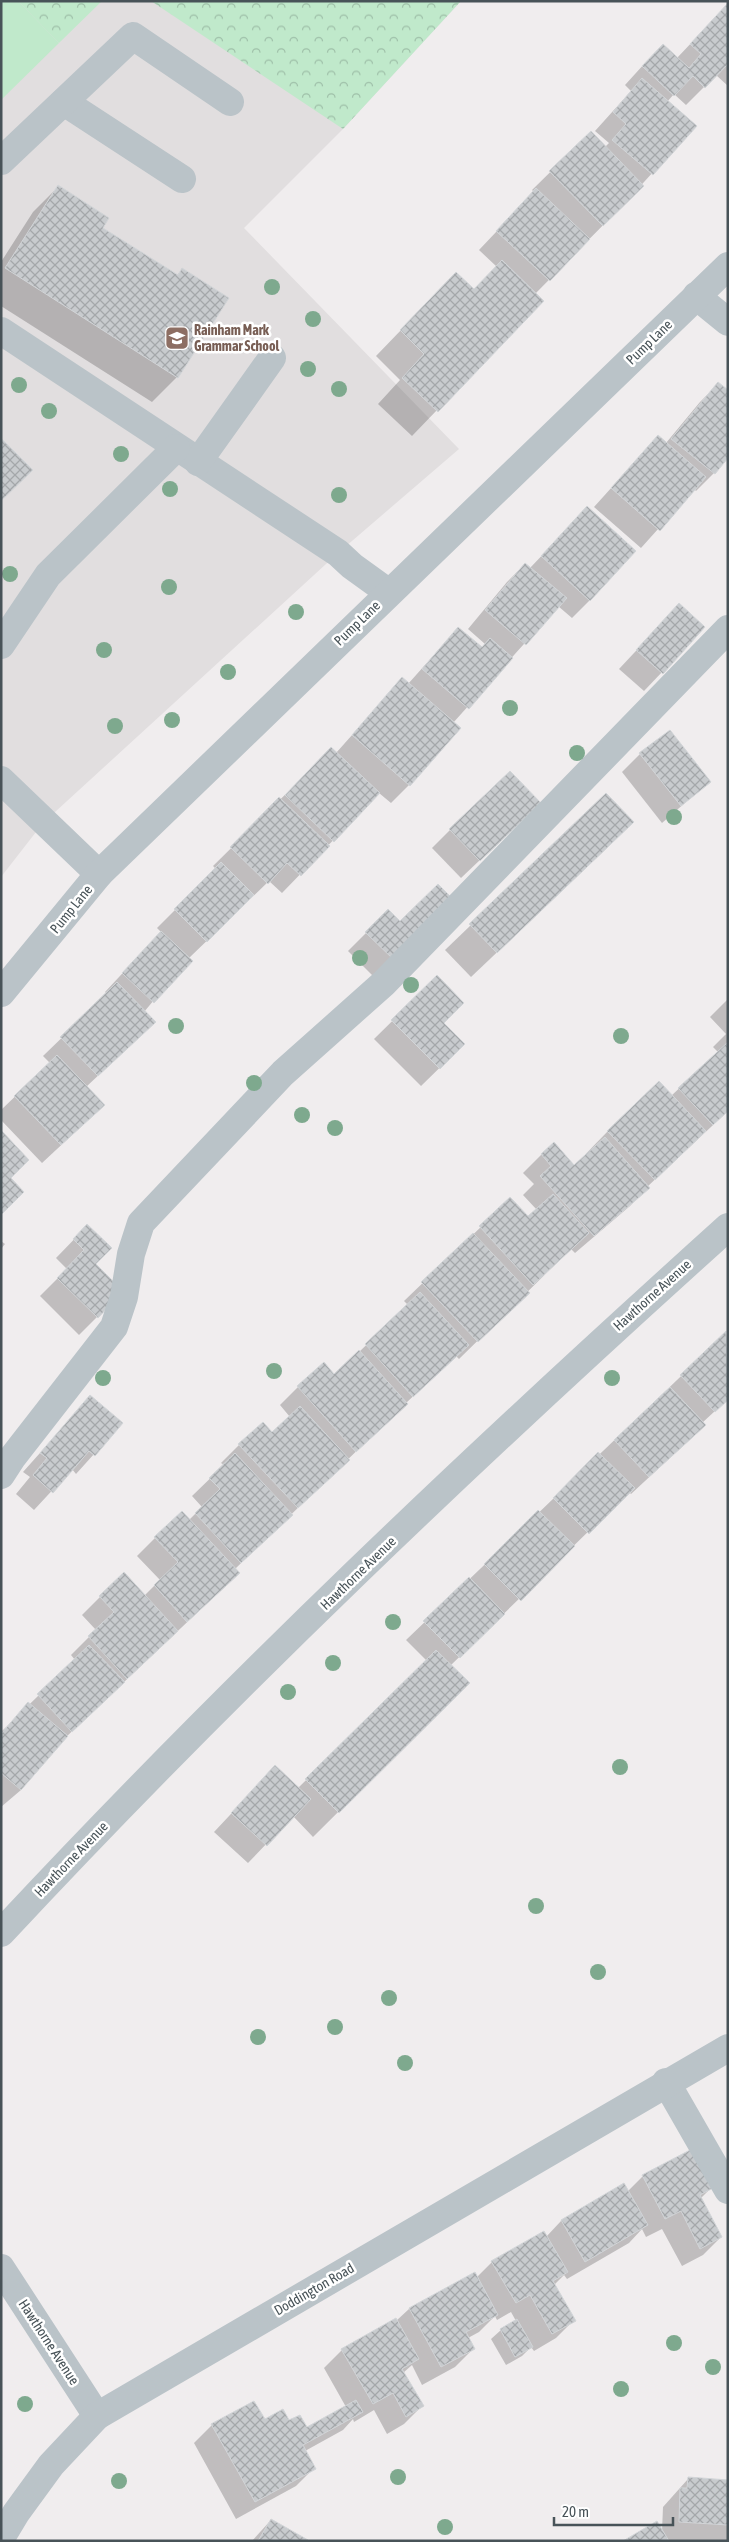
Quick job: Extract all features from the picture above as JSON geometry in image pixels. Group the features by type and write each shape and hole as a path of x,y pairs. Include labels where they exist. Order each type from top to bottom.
{"street":[{"path":"1,161 133,36 230,102"},
{"path":"64,102 182,179"},
{"name":"Pump Lane","path":"1,993 99,874 388,592 728,266"},
{"path":"696,296 728,322"},
{"path":"1,331 338,553 352,566 388,592"},
{"path":"1,645 48,575 187,455 272,358"},
{"path":"1,1475 12,1458 114,1327 124,1297 131,1254 141,1223 283,1073 384,982 728,629"},
{"path":"1,780 99,874"},
{"name":"Hawthorne Avenue","path":"1,1933 222,1704 542,1394 728,1227"},
{"name":"Doddington Road","path":"1,2538 50,2465 98,2416 666,2082 728,2048"},
{"path":"666,2082 728,2190"},
{"name":"Hawthorne Avenue","path":"1,2268 98,2416"}],"shaded area":[{"name":"Rainham Mark Grammar School","path":"1,1 461,1 343,129 244,228 459,449 338,553 43,823 1,877"}],"green space":[{"path":"1,1 18,1 59,43 1,100"},
{"path":"18,1 102,1 59,43"},
{"path":"151,1 461,1 343,129"}],"building":[{"path":"728,3 728,64 705,88 693,76 674,96 642,66 663,44 689,68 701,54 690,44"},
{"path":"642,78 697,126 653,175 612,140 626,124 613,112"},
{"path":"591,131 644,186 603,226 549,171"},
{"path":"58,185 109,218 103,228 178,275 182,268 229,298 178,378 5,268"},
{"path":"536,188 590,239 550,281 496,231"},
{"path":"502,260 544,301 438,412 402,378 424,354 400,330 456,272 474,289"},
{"path":"718,382 728,390 728,458 715,474 671,439"},
{"path":"658,435 706,477 660,531 611,488"},
{"path":"1,438 33,470 1,501"},
{"path":"587,506 636,551 590,601 541,556"},
{"path":"525,563 567,598 526,645 485,610"},
{"path":"679,603 705,627 663,674 636,650"},
{"path":"458,627 482,647 490,638 513,658 469,709 422,669"},
{"path":"402,677 461,728 410,786 352,735"},
{"path":"670,730 711,782 681,806 639,753"},
{"path":"331,747 380,793 334,842 285,795"},
{"path":"510,771 541,803 480,861 449,829"},
{"path":"606,793 634,822 497,953 469,924"},
{"path":"279,797 330,846 301,876 287,863 268,884 230,847"},
{"path":"221,862 254,895 207,942 174,909"},
{"path":"438,884 455,901 395,961 365,932 388,909 400,921"},
{"path":"161,931 193,961 154,1003 122,973"},
{"path":"437,975 464,1003 444,1023 465,1044 440,1069 391,1020"},
{"path":"117,982 156,1022 98,1076 60,1037"},
{"path":"728,1042 728,1111 713,1125 678,1088"},
{"path":"57,1055 105,1105 61,1145 14,1096"},
{"path":"659,1081 706,1131 655,1180 607,1131"},
{"path":"1,1130 29,1160 11,1178 24,1192 1,1215"},
{"path":"605,1137 650,1188 594,1236 540,1176 551,1166 541,1154 554,1142 574,1165"},
{"path":"553,1194 589,1233 533,1285 479,1226 510,1197 528,1216"},
{"path":"87,1224 112,1248 96,1264 123,1291 98,1318 57,1278 84,1250 73,1239"},
{"path":"473,1233 530,1293 478,1342 421,1282"},
{"path":"420,1292 469,1345 413,1397 365,1344"},
{"path":"726,1331 728,1400 715,1412 680,1375"},
{"path":"359,1350 408,1404 356,1452 297,1386 324,1362 334,1374"},
{"path":"670,1387 706,1425 649,1477 614,1440"},
{"path":"90,1395 123,1423 95,1456 89,1451 53,1493 33,1475 47,1458 40,1453"},
{"path":"300,1406 350,1460 298,1508 238,1444 263,1422 272,1432"},
{"path":"598,1452 635,1488 589,1534 553,1498"},
{"path":"235,1453 293,1515 241,1563 195,1513 220,1489 209,1478"},
{"path":"538,1510 575,1546 521,1601 484,1564"},
{"path":"182,1511 240,1573 187,1622 154,1585 178,1562 154,1537"},
{"path":"124,1572 178,1631 127,1679 88,1636 114,1612 99,1596"},
{"path":"469,1577 505,1614 460,1658 423,1621"},
{"path":"89,1645 125,1682 72,1732 37,1694"},
{"path":"436,1650 470,1683 339,1813 305,1779"},
{"path":"28,1702 68,1736 21,1790 1,1773 1,1734"},
{"path":"275,1765 311,1799 267,1846 231,1813"},
{"path":"692,2149 713,2188 700,2195 722,2237 700,2249 681,2211 665,2219 642,2175"},
{"path":"624,2183 648,2225 585,2262 561,2220"},
{"path":"544,2231 568,2272 553,2281 576,2321 552,2334 530,2295 516,2303 491,2261"},
{"path":"475,2272 498,2315 466,2332 475,2349 441,2367 409,2308"},
{"path":"396,2318 419,2359 402,2369 424,2406 406,2417 393,2393 373,2404 341,2349"},
{"path":"517,2319 533,2347 515,2357 500,2329"},
{"path":"356,2400 363,2412 303,2445 316,2469 255,2502 211,2424 254,2401 265,2419 283,2409 289,2420 300,2415 307,2427"},
{"path":"688,2477 728,2480 728,2525 679,2522 680,2488 687,2488"},
{"path":"271,2519 308,2540 308,2541 258,2541"},
{"path":"657,2521 669,2541 623,2541"}],"place":[{"name":"Rainham Mark Grammar School","path":"177,338"}]}
